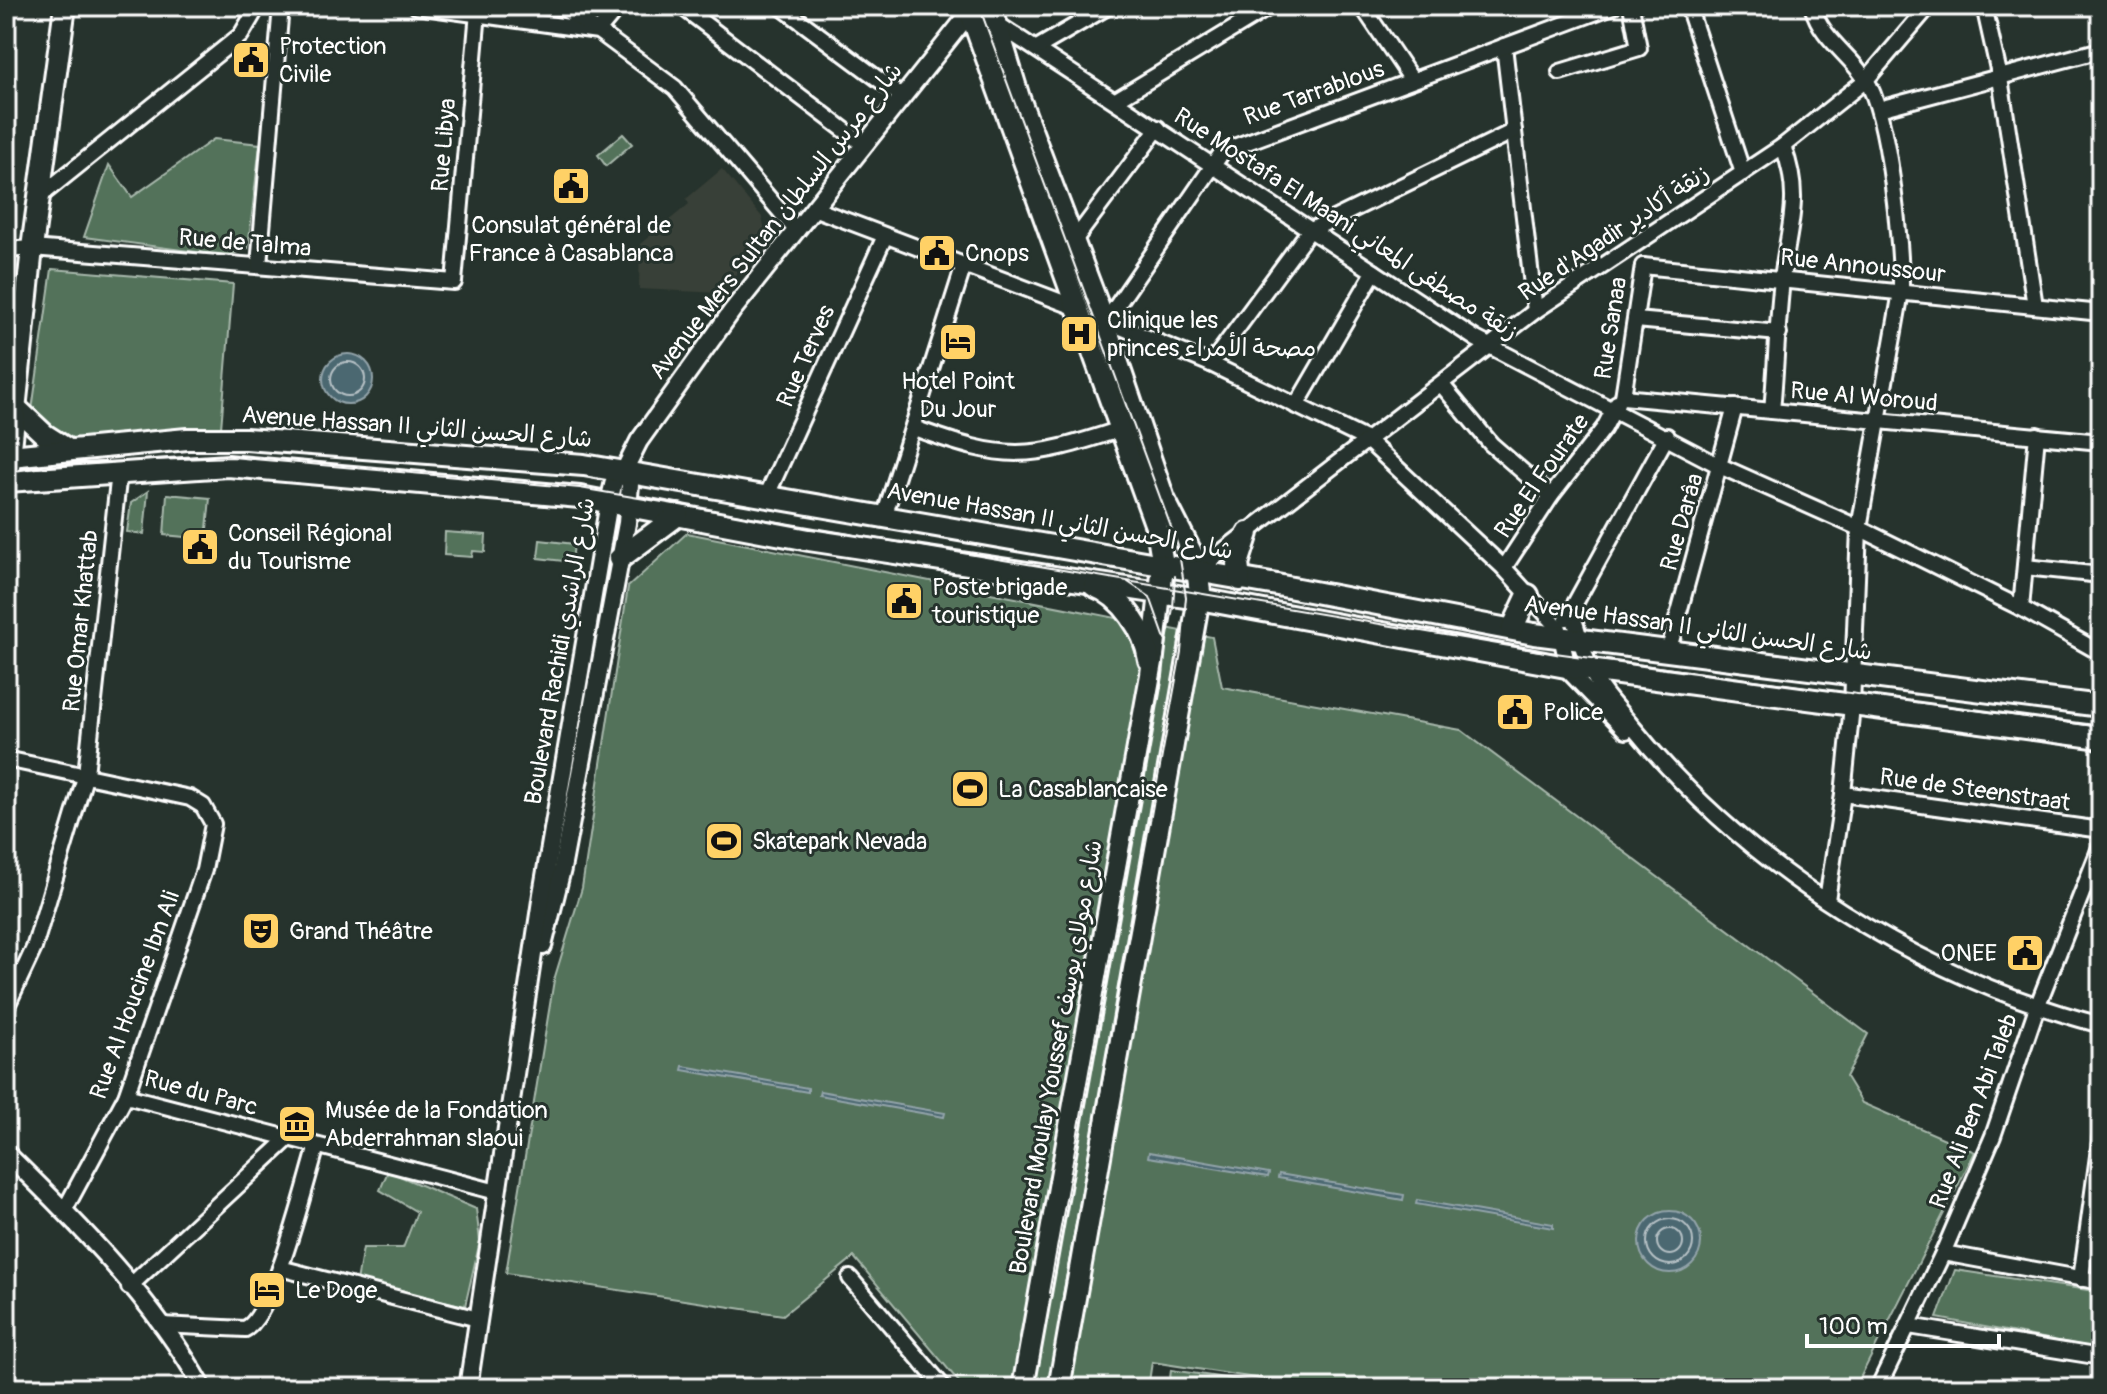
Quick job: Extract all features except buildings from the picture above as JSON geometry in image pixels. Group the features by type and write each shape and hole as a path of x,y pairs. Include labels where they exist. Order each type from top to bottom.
{"main road":[{"path":"65,6 10,401 6,484 119,472 228,466 609,502 809,540 1160,592 1566,667 2101,738"},
{"path":"969,7 1065,251 1105,320 1164,499 1193,556 1199,599 1059,1388"},
{"path":"993,14 1065,251"},
{"name":"Boulevard Moulay Youssef شارع مولاي يوسف","path":"1023,1388 1151,675 1163,565 1157,529 1074,306 1065,251"},
{"path":"10,401 29,422 67,449"},
{"name":"Avenue Hassan II شارع الحسن الثاني","path":"8,456 187,439 246,439 624,471 1512,629 1853,677 2101,706"},
{"path":"619,559 678,515"},
{"path":"1240,580 1238,564 1248,533"},
{"path":"1075,580 1101,589 1127,611 1148,651 1151,675"},
{"path":"1512,629 1528,595"}],"street":[{"path":"39,197 241,35 258,6"},
{"path":"259,265 281,6"},
{"path":"419,6 598,31"},
{"path":"560,6 675,88 796,230"},
{"path":"598,31 619,6"},
{"path":"681,6 863,144"},
{"path":"780,6 901,96"},
{"path":"1037,48 1109,6"},
{"path":"1116,100 1271,6"},
{"path":"1362,6 1412,80"},
{"name":"Rue Tarrablous","path":"1105,320 1212,163 1238,143 1504,46 1574,12 1613,6"},
{"path":"1560,72 1639,48 1631,6"},
{"path":"1688,6 1743,173"},
{"path":"1812,6 1826,38 1866,80 1879,109 1897,220 1901,292 1859,528 1852,706 1827,900"},
{"name":"Rue d'Agadir زنقة أكادير","path":"1197,571 1535,311 1783,146 1866,80 1929,6"},
{"path":"1984,6 2000,78 2035,306"},
{"name":"Avenue Mers Sultan شارع مرس السلطان","path":"624,471 632,450 648,428 969,7"},
{"name":"Rue Mostafa El Maani زنقة مصطفى المعاني","path":"969,7 993,14 1037,48 1309,231 1491,347 1618,402 1667,436 1720,466 1859,528 2021,608 2101,653"},
{"name":"Rue Libya","path":"454,282 478,12"},
{"path":"1504,46 1535,311"},
{"path":"1879,109 2101,50"},
{"path":"1065,251 1158,128"},
{"path":"1211,364 1309,231 1514,131"},
{"path":"1772,411 1782,280 1795,198 1794,177 1783,146"},
{"path":"813,208 1074,306 1211,364 1367,440 1504,568 1567,635 1639,739 1705,805 1785,871 1827,900 1946,968 2037,1007 2101,1025"},
{"name":"Rue Terves","path":"767,495 885,236"},
{"path":"1631,247 1643,266"},
{"name":"Rue de Talma","path":"6,250 32,248 454,282"},
{"path":"884,517 964,265"},
{"name":"Rue Annoussour","path":"1643,266 2101,313"},
{"name":"Rue Sanaa","path":"1618,402 1636,320 1643,266"},
{"path":"1296,406 1374,272"},
{"path":"1636,320 1779,333"},
{"path":"1442,385 1481,434 1551,496"},
{"name":"Rue Al Woroud","path":"1618,402 1735,407 2101,442"},
{"name":"Rue El Fourate","path":"1504,568 1551,496 1604,428 1618,402"},
{"name":"Rue Darâa","path":"1669,649 1735,407"},
{"path":"914,428 966,447 1015,456 1064,448 1121,429"},
{"path":"2021,608 2037,435"},
{"path":"1639,739 1627,732 1566,667 1567,635 1572,613 1667,436"},
{"name":"Boulevard Rachidi شارع الراشدي","path":"468,1388 524,1013 609,502 614,481 624,471 630,484 630,506 556,898 524,1013"},
{"name":"Rue Omar Khattab","path":"6,1008 34,948 86,774 119,472"},
{"path":"2025,567 2101,575"},
{"path":"1567,635 1572,613"},
{"path":"6,759 86,774"},
{"name":"Rue Al Houcine Ibn Ali","path":"64,1211 126,1096 214,832 207,811 190,798 86,774"},
{"name":"Rue de Steenstraat","path":"1843,794 2101,830"},
{"name":"Rue Ali Ben Abi Taleb","path":"1878,1388 1943,1253 1993,1136 2037,1007 2101,845"},
{"name":"Rue du Parc","path":"126,1096 497,1192"},
{"path":"2081,1279 2101,1134"},
{"path":"129,1287 289,1138"},
{"path":"161,1325 249,1327 260,1316 280,1268 317,1146"},
{"path":"6,1153 64,1211 161,1325 203,1388"},
{"path":"1943,1253 2101,1282"},
{"path":"280,1268 478,1319"},
{"path":"850,1278 944,1388"},
{"path":"1909,1326 2101,1357"}],"shaded area":[{"path":"722,169 762,217 766,234 764,240 721,293 639,289 640,244 689,204 686,199"}],"green space":[{"path":"623,134 632,144 606,166 598,155"},
{"path":"214,139 260,144 248,248 227,256 84,237 109,165 132,197"},
{"path":"52,269 233,284 221,428 65,442 31,417"},
{"path":"148,491 144,534 127,532 131,503"},
{"path":"167,494 210,498 206,539 164,535"},
{"path":"445,532 486,535 485,552 473,551 472,557 444,555"},
{"path":"687,533 1212,637 1222,687 1461,730 1868,1034 1846,1077 1862,1103 1975,1152 1855,1388 1320,1388 1152,1362 1148,1388 964,1388 854,1257 783,1315 506,1273 554,980 582,888 628,587"},
{"path":"540,540 574,544 572,562 538,558"},
{"path":"388,1171 476,1209 480,1241 465,1306 357,1281 363,1248 403,1248 417,1212 380,1190"},
{"path":"1955,1270 2101,1292 2101,1349 1937,1318"},
{"path":"1171,1370 1292,1388 1169,1388"}],"water":[{"path":"348,354 366,361 373,379 366,397 348,404 330,397 323,379 330,361"},
{"path":"683,1066 808,1088 808,1092 682,1070"},
{"path":"820,1091 945,1113 944,1117 819,1095"},
{"path":"1149,1152 1269,1173 1268,1177 1148,1157"},
{"path":"1279,1174 1404,1195 1403,1200 1278,1178"},
{"path":"1417,1200 1553,1224 1553,1228 1416,1204"},
{"path":"1670,1211 1682,1213 1692,1220 1699,1230 1699,1254 1692,1264 1682,1271 1670,1273 1658,1271 1648,1264 1641,1254 1639,1242 1641,1230 1648,1220 1658,1213"}],"tram line":[{"path":"979,6 1178,546 1186,597 1181,652 1063,1295"},
{"path":"6,472 76,463 232,457 580,488 1533,650 2101,727"},
{"path":"1049,1293 1173,608 1175,576"},
{"path":"1128,582 1150,597 1165,639"}],"place":[{"name":"Protection Civile","path":"251,60"},
{"name":"Consulat général de France à Casablanca","path":"571,186"},
{"name":"Cnops","path":"937,253"},
{"name":"Clinique les princes مصحة الأمراء","path":"1079,334"},
{"name":"Hotel Point Du Jour","path":"958,342"},
{"name":"Conseil Régional du Tourisme","path":"200,547"},
{"name":"Poste brigade touristique","path":"904,601"},
{"name":"Police","path":"1515,712"},
{"name":"La Casablancaise","path":"970,789"},
{"name":"Skatepark Nevada","path":"724,841"},
{"name":"Grand Théâtre","path":"261,931"},
{"name":"ONEE","path":"2025,953"},
{"name":"Musée de la Fondation Abderrahman slaoui","path":"297,1124"},
{"name":"Le Doge","path":"267,1290"}]}
